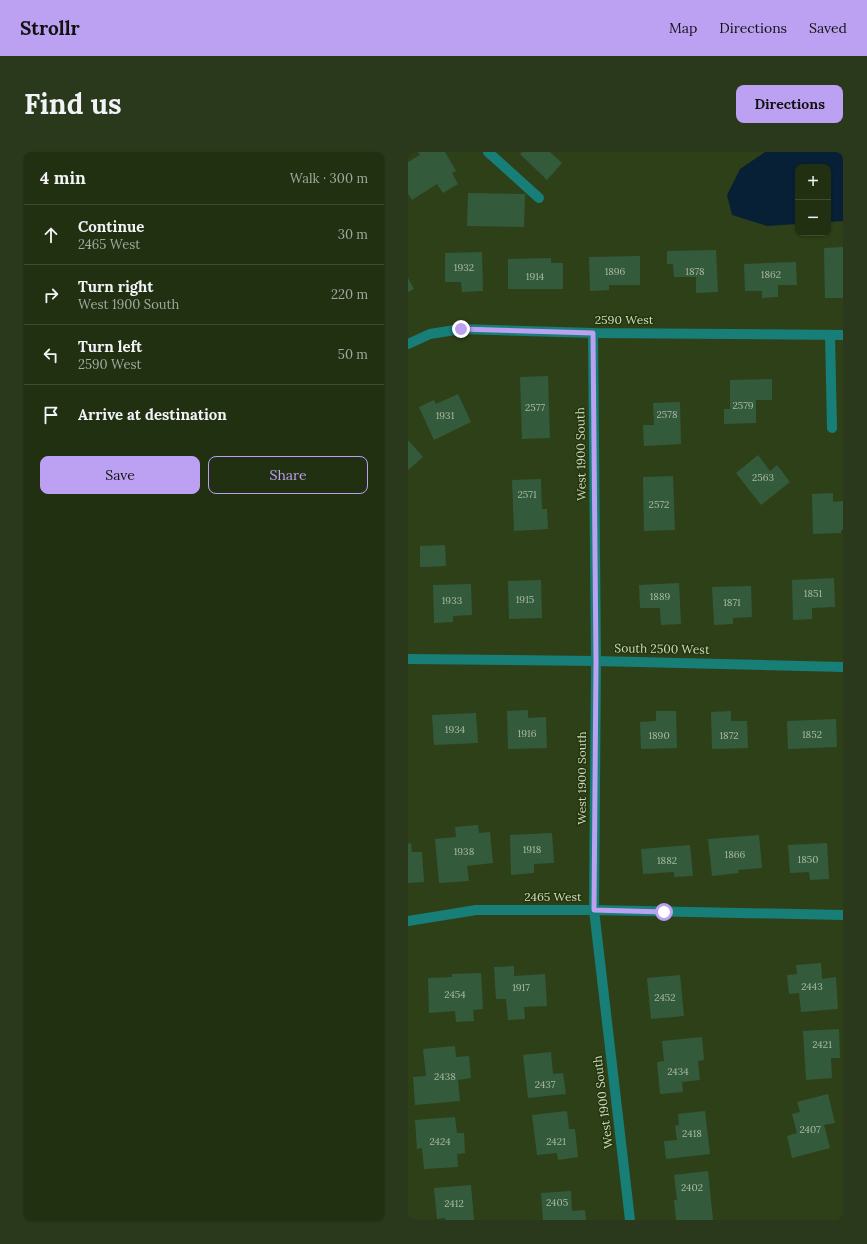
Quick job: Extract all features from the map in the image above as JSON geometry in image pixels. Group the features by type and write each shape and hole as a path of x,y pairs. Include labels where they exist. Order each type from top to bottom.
{"street":[{"path":"488,152 539,198"},
{"name":"2590 West","path":"408,344 430,334 461,329 593,333 843,335"},
{"name":"West 1900 South","path":"593,333 596,661 594,910 630,1220"},
{"path":"830,335 832,428"},
{"name":"South 2500 West","path":"408,659 596,661 843,667"},
{"name":"2465 West","path":"408,921 476,910 594,910 843,915"}],"water":[{"path":"765,152 843,152 843,221 831,222 831,164 795,164 795,224 767,226 732,215 727,195 740,169"}],"building":[{"path":"418,152 445,152 456,171 452,173 458,184 443,193 437,184 412,200 408,194 408,162 420,155"},
{"path":"522,152 550,152 562,163 547,180 520,154"},
{"path":"468,193 525,194 524,227 467,226"},
{"path":"843,247 843,298 825,298 824,248"},
{"path":"716,250 718,292 696,293 696,277 674,277 673,264 667,264 667,251"},
{"path":"482,252 483,291 462,292 461,282 445,282 445,253"},
{"path":"640,256 640,285 609,285 609,290 590,291 589,257"},
{"path":"551,258 551,263 563,263 563,289 508,289 508,259"},
{"path":"796,262 797,285 778,285 778,297 762,298 762,291 745,291 744,264"},
{"path":"408,278 414,289 408,292"},
{"path":"548,376 550,438 522,439 520,377"},
{"path":"772,379 772,400 756,400 756,423 724,424 724,409 730,409 730,380"},
{"path":"458,394 471,422 434,440 419,407 434,400 436,404"},
{"path":"680,402 681,444 644,446 643,425 654,425 653,403"},
{"path":"408,440 423,457 408,470"},
{"path":"758,455 770,471 777,465 790,482 761,505 736,473"},
{"path":"673,476 675,530 644,531 643,477"},
{"path":"541,479 542,509 547,509 548,529 514,531 512,480"},
{"path":"833,493 833,502 843,501 843,530 841,530 841,533 813,534 812,494"},
{"path":"445,545 446,566 420,567 420,546"},
{"path":"834,578 835,607 812,608 812,619 793,620 792,580"},
{"path":"541,580 542,618 509,619 508,581"},
{"path":"679,583 681,624 661,625 660,608 640,608 639,585"},
{"path":"471,584 472,615 453,616 453,622 434,623 433,585"},
{"path":"751,586 752,617 733,618 733,624 714,625 712,587"},
{"path":"528,710 528,718 546,717 547,748 508,749 507,711"},
{"path":"656,711 676,711 677,748 641,749 640,722 656,721"},
{"path":"731,711 731,721 747,721 748,748 712,749 711,712"},
{"path":"476,713 478,743 434,745 432,715"},
{"path":"836,719 837,747 788,749 787,721"},
{"path":"478,825 479,833 490,832 493,863 467,866 469,881 439,883 435,839 456,837 455,827"},
{"path":"552,833 554,863 534,864 534,873 511,875 510,835"},
{"path":"759,835 762,868 738,870 739,873 712,876 708,839"},
{"path":"411,843 412,852 422,852 424,882 408,883 408,844"},
{"path":"827,843 829,879 810,880 809,872 790,873 788,845"},
{"path":"690,845 693,876 674,877 674,872 643,874 641,849"},
{"path":"821,963 822,979 836,977 838,1009 801,1012 799,993 789,994 787,975 797,974 796,965"},
{"path":"514,966 514,976 545,974 547,1006 524,1007 525,1019 508,1020 506,999 496,999 494,967"},
{"path":"481,973 483,1009 473,1010 474,1021 456,1022 455,1011 429,1013 428,978 452,977 452,974"},
{"path":"680,975 684,1016 651,1019 647,978"},
{"path":"839,1029 840,1058 831,1058 832,1078 806,1080 803,1031"},
{"path":"702,1037 704,1060 698,1061 700,1080 682,1082 683,1092 660,1094 657,1062 664,1061 662,1041"},
{"path":"455,1046 456,1057 469,1056 471,1078 458,1080 460,1101 415,1105 413,1077 426,1076 423,1049"},
{"path":"551,1052 553,1074 563,1073 566,1094 528,1098 523,1055"},
{"path":"828,1094 835,1123 824,1125 830,1148 792,1158 787,1136 797,1133 792,1114 800,1112 797,1102"},
{"path":"567,1111 569,1129 575,1129 578,1157 558,1160 557,1153 537,1155 532,1115"},
{"path":"705,1111 710,1154 666,1159 664,1141 677,1140 675,1126 679,1125 678,1114"},
{"path":"455,1117 457,1133 464,1133 465,1153 457,1154 458,1167 424,1169 422,1148 417,1149 415,1120"},
{"path":"708,1171 713,1220 676,1220 674,1200 677,1200 674,1175"},
{"path":"471,1185 474,1220 445,1220 445,1218 437,1219 434,1188"},
{"path":"571,1191 572,1211 585,1210 586,1220 543,1220 541,1193"}],"route":[{"path":"461,329 593,333 596,661 594,910 664,912"}]}
